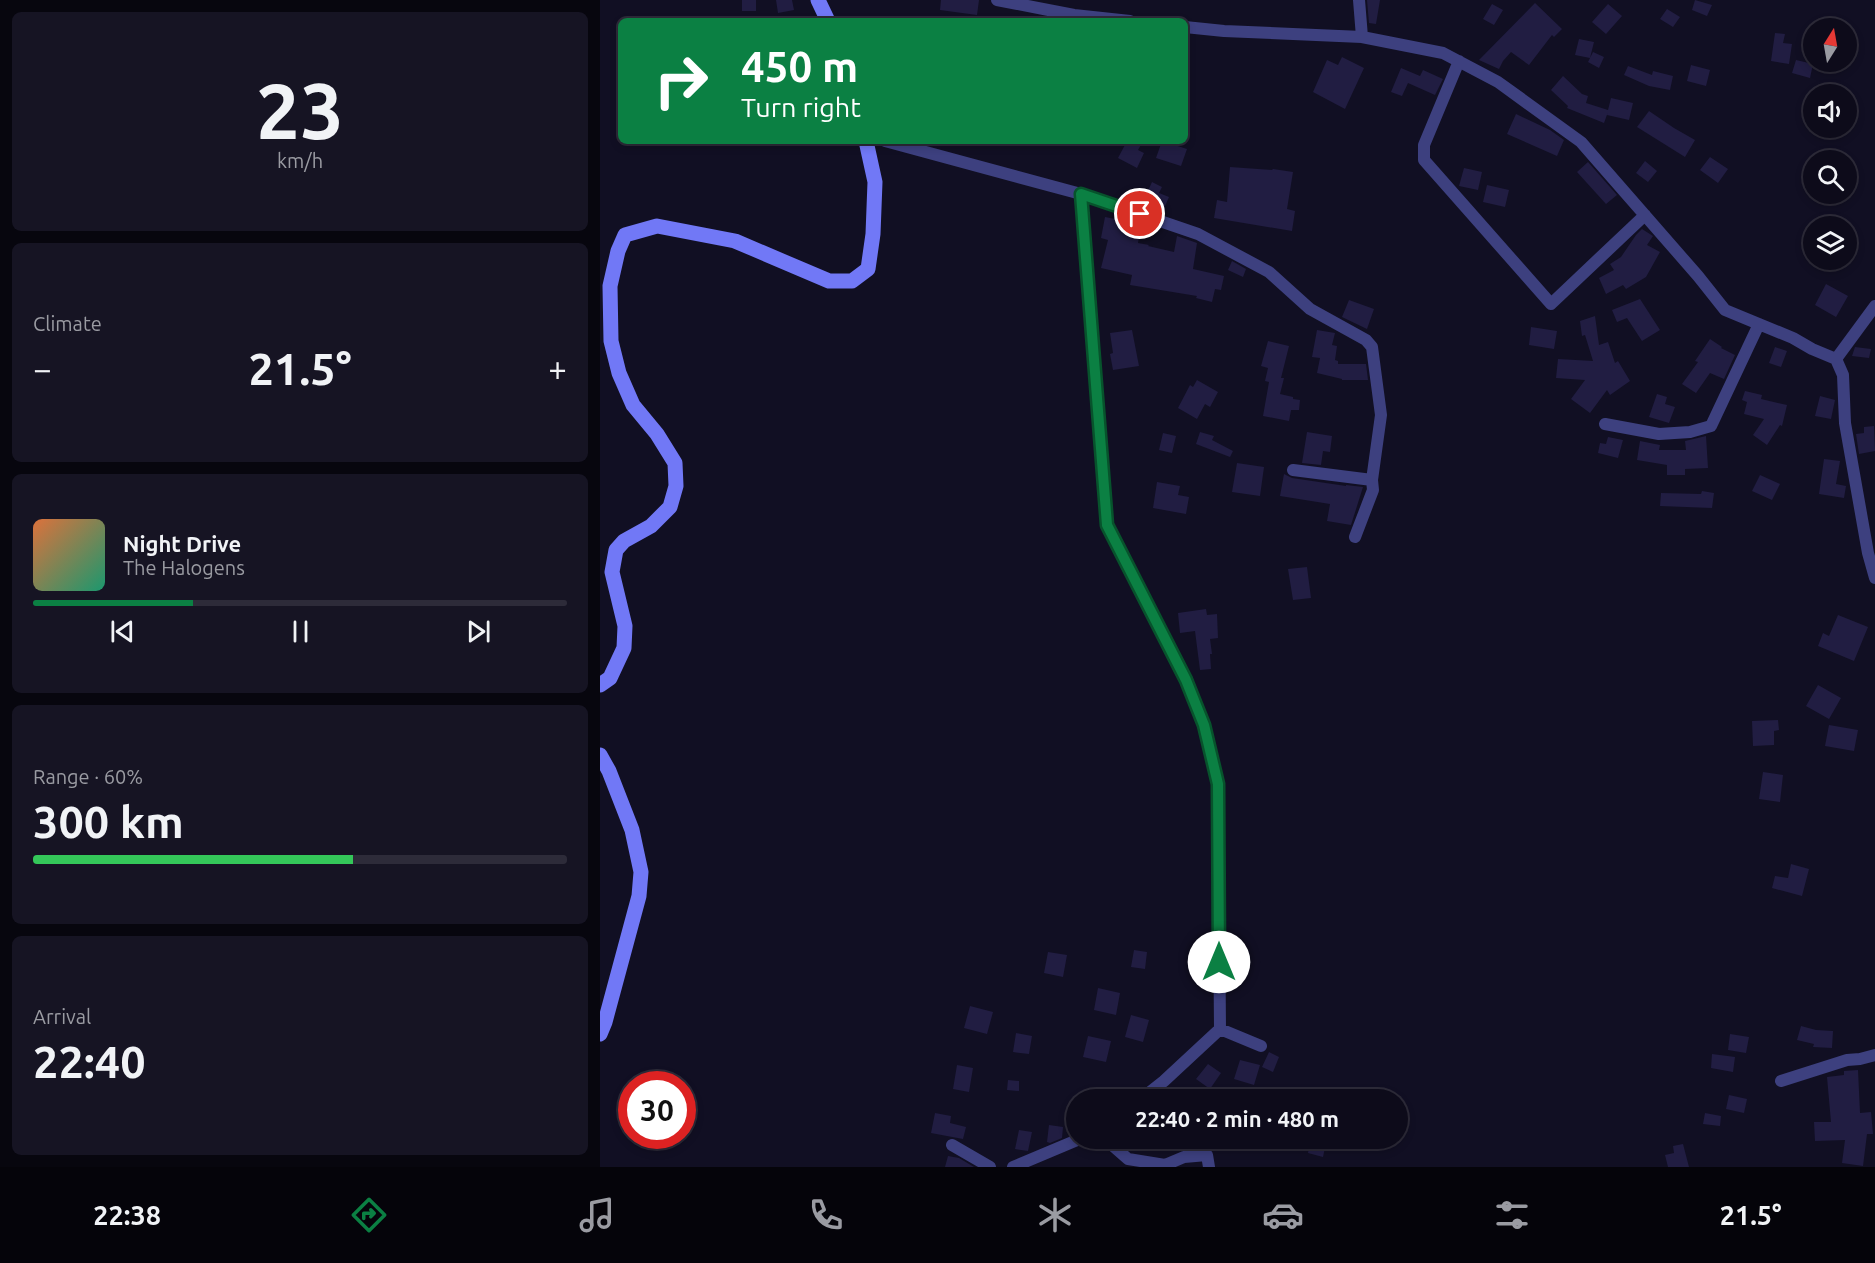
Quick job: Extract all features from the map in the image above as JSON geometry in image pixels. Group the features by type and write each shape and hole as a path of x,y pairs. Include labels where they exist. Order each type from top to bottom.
{"main road":[{"path":"818,0 827,18"},
{"path":"600,686 610,678 624,648 626,626 612,572 616,550 624,541 651,526 669,507 676,486 675,463 657,435 633,405 619,373 610,341 610,286 618,251 625,235 657,226 735,241 829,281 852,281 868,269 873,234 875,182 867,144"},
{"path":"600,755 609,771 632,830 641,872 639,897 600,1034"}],"street":[{"path":"997,0 1102,18"},
{"path":"1359,0 1362,37"},
{"path":"1188,27 1224,32 1362,37 1443,53 1498,82 1581,142 1725,310 1793,338 1836,359 1843,375 1847,434 1868,553 1875,578"},
{"path":"1459,61 1424,145 1424,160 1551,304 1645,215"},
{"path":"896,144 1081,194 1198,234 1269,272 1310,309 1366,340 1372,347 1381,415 1371,480 1373,490 1355,537"},
{"path":"1081,194 1107,525 1186,680 1204,725 1218,784 1220,1029 1154,1089"},
{"path":"1836,359 1875,306"},
{"path":"1605,424 1659,434 1690,432 1711,426 1759,324"},
{"path":"1293,470 1371,480"},
{"path":"1220,1029 1262,1046"},
{"path":"1781,1081 1847,1060 1875,1055"},
{"path":"952,1145 990,1167"},
{"path":"1013,1167 1066,1145"},
{"path":"1117,1149 1128,1159 1165,1165 1184,1157 1207,1155 1209,1167"}],"building":[{"path":"742,0 756,0 756,11 742,11"},
{"path":"776,0 792,0 794,10 778,13"},
{"path":"941,0 979,0 977,15 940,10"},
{"path":"1367,0 1380,0 1376,24 1369,23"},
{"path":"1695,0 1712,5 1707,16 1692,10"},
{"path":"1535,3 1562,29 1554,37 1552,35 1529,65 1511,52 1499,69 1479,60"},
{"path":"1492,4 1503,10 1494,25 1483,19"},
{"path":"1608,4 1622,16 1606,34 1592,22"},
{"path":"1667,9 1680,17 1673,27 1660,19"},
{"path":"1775,33 1785,34 1783,43 1792,44 1789,64 1771,61"},
{"path":"1579,39 1594,42 1590,58 1575,55"},
{"path":"1593,52 1604,57 1599,68 1588,62"},
{"path":"1342,57 1364,68 1345,109 1313,92 1327,60 1338,65"},
{"path":"1796,60 1803,62 1803,72 1811,72 1810,78 1792,73"},
{"path":"1691,65 1710,70 1706,86 1687,81"},
{"path":"1628,66 1652,75 1653,71 1673,76 1670,90 1649,86 1624,75"},
{"path":"1401,68 1420,76 1423,70 1443,79 1435,95 1408,83 1402,96 1391,92"},
{"path":"1563,76 1582,94 1588,96 1586,103 1608,110 1611,98 1633,103 1629,120 1607,115 1608,112 1604,123 1567,108 1568,106 1551,90"},
{"path":"1649,111 1695,140 1685,157 1637,127"},
{"path":"1516,114 1550,130 1564,140 1557,156 1507,134"},
{"path":"1125,144 1141,144 1138,150 1144,153 1137,168 1118,158"},
{"path":"1161,144 1171,144 1187,149 1181,166 1156,158"},
{"path":"1710,157 1728,169 1718,183 1700,170"},
{"path":"1645,161 1657,171 1648,182 1636,173"},
{"path":"1588,162 1617,195 1606,204 1577,172"},
{"path":"1230,167 1293,172 1287,209 1295,211 1292,231 1214,218 1217,200 1227,202"},
{"path":"1464,168 1482,172 1478,190 1459,186"},
{"path":"1152,182 1162,187 1159,193 1169,197 1162,213 1142,204"},
{"path":"1487,185 1509,190 1505,207 1483,202"},
{"path":"1105,217 1141,224 1138,243 1148,246 1174,252 1177,236 1197,243 1193,269 1224,276 1221,290 1215,289 1212,302 1196,298 1197,296 1130,285 1132,275 1101,268 1108,240 1101,238"},
{"path":"1642,229 1653,236 1647,245 1660,252 1646,277 1626,289 1623,285 1606,294 1599,278 1614,270 1610,264 1621,257"},
{"path":"1232,261 1246,269 1243,277 1228,270"},
{"path":"1826,284 1848,296 1836,317 1815,305"},
{"path":"1640,299 1660,330 1642,341 1627,318 1617,322 1612,310"},
{"path":"1349,300 1374,309 1367,329 1342,317"},
{"path":"1595,316 1599,345 1608,342 1615,363 1618,361 1630,381 1610,395 1607,390 1590,413 1571,399 1585,380 1556,378 1558,359 1593,361 1585,335 1582,336 1580,321"},
{"path":"1531,327 1557,331 1554,349 1529,345"},
{"path":"1132,330 1139,366 1113,370 1110,333"},
{"path":"1317,330 1335,333 1332,345 1337,346 1335,360 1338,364 1366,364 1368,380 1342,380 1317,373 1320,358 1312,357"},
{"path":"1710,339 1735,355 1724,379 1710,373 1696,393 1682,384 1698,362 1695,361"},
{"path":"1268,341 1289,346 1281,378 1284,378 1280,394 1300,400 1299,410 1291,410 1289,421 1263,416 1269,382 1265,381 1268,368 1261,366"},
{"path":"1775,347 1787,351 1781,367 1769,363"},
{"path":"1855,347 1871,349 1869,358 1852,356"},
{"path":"1197,380 1218,392 1210,407 1205,404 1197,419 1178,408 1190,385 1193,387"},
{"path":"1745,391 1762,395 1761,399 1787,405 1782,426 1780,425 1767,445 1753,435 1764,419 1744,414 1747,402 1742,400"},
{"path":"1657,394 1667,397 1665,404 1675,407 1669,423 1649,417"},
{"path":"1820,396 1835,400 1831,419 1815,416"},
{"path":"1874,426 1875,451 1859,454 1856,434 1864,433 1864,427"},
{"path":"1200,432 1214,436 1212,440 1233,451 1230,457 1196,444"},
{"path":"1307,432 1332,436 1330,452 1323,451 1321,465 1302,463"},
{"path":"1163,433 1176,436 1172,453 1159,450"},
{"path":"1706,436 1708,468 1685,469 1685,475 1667,475 1667,465 1637,460 1640,441 1660,445 1659,450 1686,450 1685,441"},
{"path":"1608,437 1623,440 1618,458 1598,453 1600,443 1606,444"},
{"path":"1824,459 1840,461 1836,484 1846,486 1844,498 1819,494"},
{"path":"1237,463 1264,467 1260,496 1232,492"},
{"path":"1284,474 1292,478 1363,487 1351,525 1327,521 1330,504 1280,496"},
{"path":"1760,475 1780,484 1772,500 1752,491"},
{"path":"1157,482 1180,486 1178,495 1189,497 1186,514 1153,508"},
{"path":"1702,491 1714,493 1712,508 1660,506 1661,493 1701,494"},
{"path":"1307,567 1311,598 1293,600 1288,569"},
{"path":"1206,609 1207,615 1217,614 1218,638 1210,639 1211,669 1200,670 1195,631 1180,633 1178,613"},
{"path":"1838,615 1868,627 1854,661 1818,646 1823,633 1829,636"},
{"path":"1818,685 1841,698 1829,719 1806,706"},
{"path":"1778,720 1779,730 1774,731 1774,745 1753,746 1752,721"},
{"path":"1829,725 1858,730 1854,751 1825,746"},
{"path":"1763,772 1783,775 1780,802 1759,799"},
{"path":"1791,864 1809,869 1802,896 1772,888 1775,876 1788,878"},
{"path":"1134,950 1147,952 1145,969 1131,967"},
{"path":"1048,952 1067,955 1063,977 1044,973"},
{"path":"1098,988 1120,993 1116,1015 1094,1010"},
{"path":"970,1006 993,1012 987,1034 964,1028"},
{"path":"1131,1015 1149,1020 1143,1042 1125,1037"},
{"path":"1801,1026 1833,1031 1832,1048 1813,1047 1814,1044 1797,1040"},
{"path":"1016,1033 1032,1036 1029,1054 1013,1052"},
{"path":"1730,1034 1749,1037 1746,1053 1728,1050"},
{"path":"1088,1036 1111,1041 1106,1062 1083,1057"},
{"path":"1269,1052 1279,1057 1273,1072 1262,1067"},
{"path":"1712,1054 1735,1057 1733,1072 1711,1068"},
{"path":"1240,1060 1260,1065 1254,1085 1234,1079"},
{"path":"1208,1064 1221,1073 1210,1089 1196,1079"},
{"path":"957,1065 973,1068 969,1092 953,1089"},
{"path":"1858,1070 1860,1113 1871,1112 1873,1134 1867,1134 1863,1166 1842,1163 1845,1140 1815,1141 1814,1122 1831,1122 1827,1077 1844,1075 1844,1071"},
{"path":"1008,1080 1019,1081 1019,1091 1007,1090"},
{"path":"1729,1095 1747,1099 1744,1113 1726,1109"},
{"path":"935,1113 951,1116 950,1123 966,1127 963,1139 931,1133"},
{"path":"1705,1113 1721,1116 1720,1126 1703,1124"},
{"path":"1049,1125 1063,1127 1062,1138 1047,1142"},
{"path":"1019,1130 1032,1132 1028,1151 1015,1149"},
{"path":"1683,1144 1689,1167 1668,1167 1665,1155 1674,1153 1673,1146"},
{"path":"1309,1149 1325,1149 1323,1157 1308,1153"},
{"path":"948,1156 959,1158 974,1167 945,1167"}],"route":[{"path":"1140,214 1081,194 1107,525 1186,680 1204,725 1218,784 1219,962"}]}
